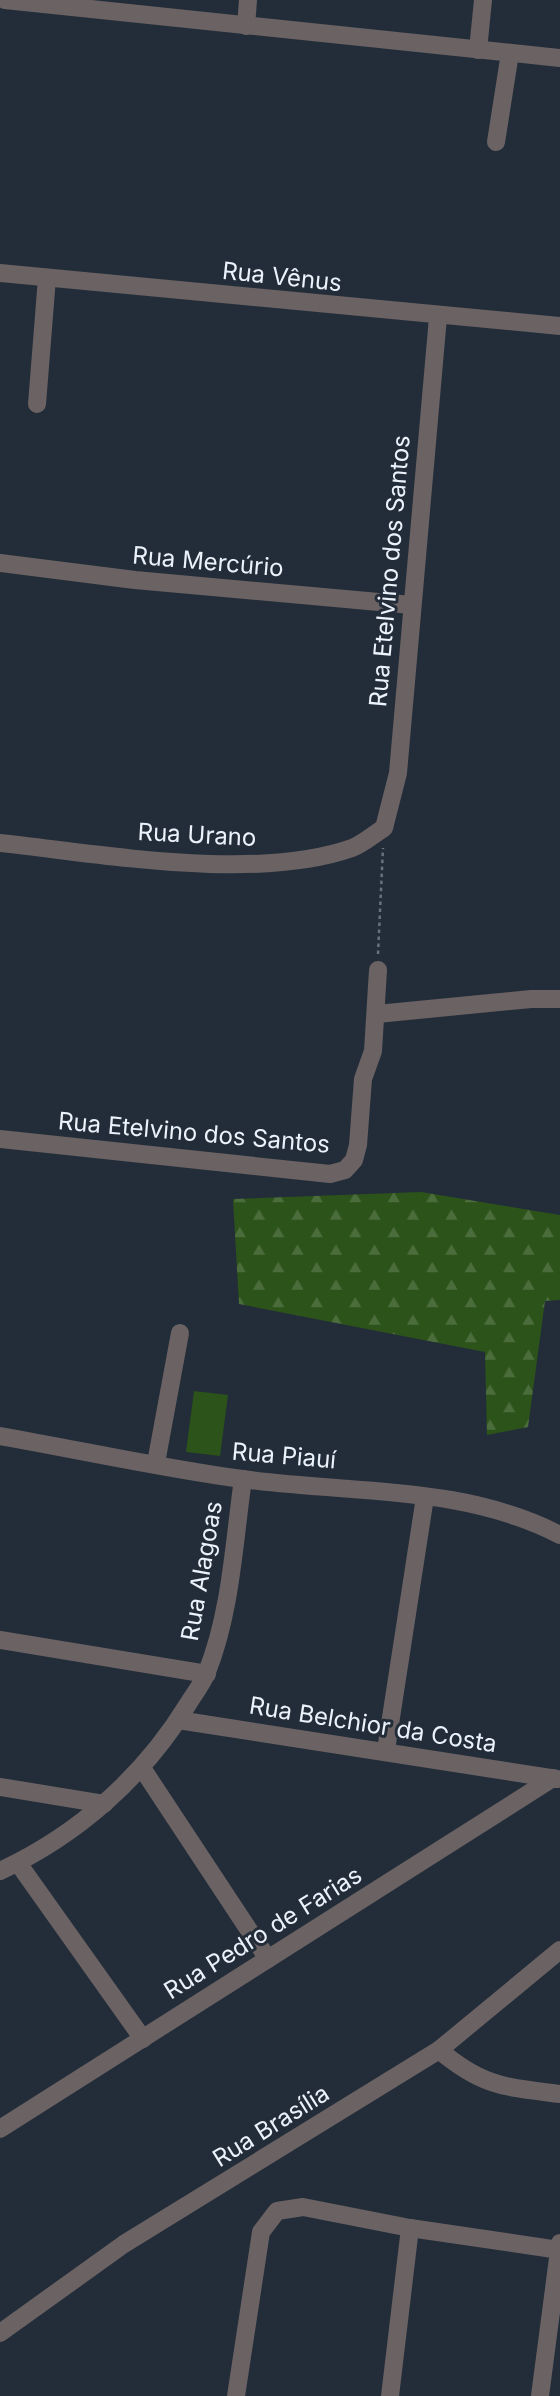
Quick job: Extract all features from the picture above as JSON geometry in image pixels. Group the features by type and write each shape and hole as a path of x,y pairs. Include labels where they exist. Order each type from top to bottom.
{"street":[{"path":"5,0 560,58"},
{"path":"246,26 248,0"},
{"path":"478,50 483,0"},
{"path":"496,142 510,53"},
{"name":"Rua Vênus","path":"0,273 438,317 560,326"},
{"path":"37,404 47,278"},
{"name":"Rua Etelvino dos Santos","path":"384,828 398,773 438,317"},
{"name":"Rua Mercúrio","path":"0,563 135,580 412,605"},
{"name":"Rua Urano","path":"0,843 161,860 261,864 319,857 355,847 384,828"},
{"name":"Rua Etelvino dos Santos","path":"0,1139 330,1174 345,1170 354,1160 358,1145 363,1079 373,1051 378,970"},
{"path":"377,1014 531,999 560,999"},
{"path":"156,1463 180,1333"},
{"name":"Rua Piauí","path":"0,1436 243,1479 343,1486 425,1497 513,1514 560,1535"},
{"name":"Rua Alagoas","path":"0,1871 18,1863 104,1804 142,1768 178,1720 207,1674 221,1627 243,1479"},
{"path":"386,1750 425,1497"},
{"path":"0,1640 207,1674"},
{"name":"Rua Belchior da Costa","path":"178,1720 386,1750 556,1779"},
{"path":"142,1768 268,1959"},
{"name":"Rua Pedro de Farias","path":"3,2121 143,2039 556,1779"},
{"path":"0,1787 104,1804"},
{"path":"18,1863 143,2039"},
{"name":"Rua Brasília","path":"0,2333 124,2244 439,2050 560,1950"},
{"path":"439,2050 464,2071 490,2083 560,2094"},
{"path":"236,2396 261,2232 268,2218 289,2207 321,2209 410,2228 560,2250"},
{"path":"390,2396 410,2228"},
{"path":"540,2396 560,2243"}],"path":[{"path":"378,970 384,828"}],"green space":[{"path":"421,1192 560,1215 560,1300 545,1301 528,1427 487,1435 485,1352 239,1304 233,1199"},
{"path":"194,1391 228,1395 220,1456 186,1452"}]}
